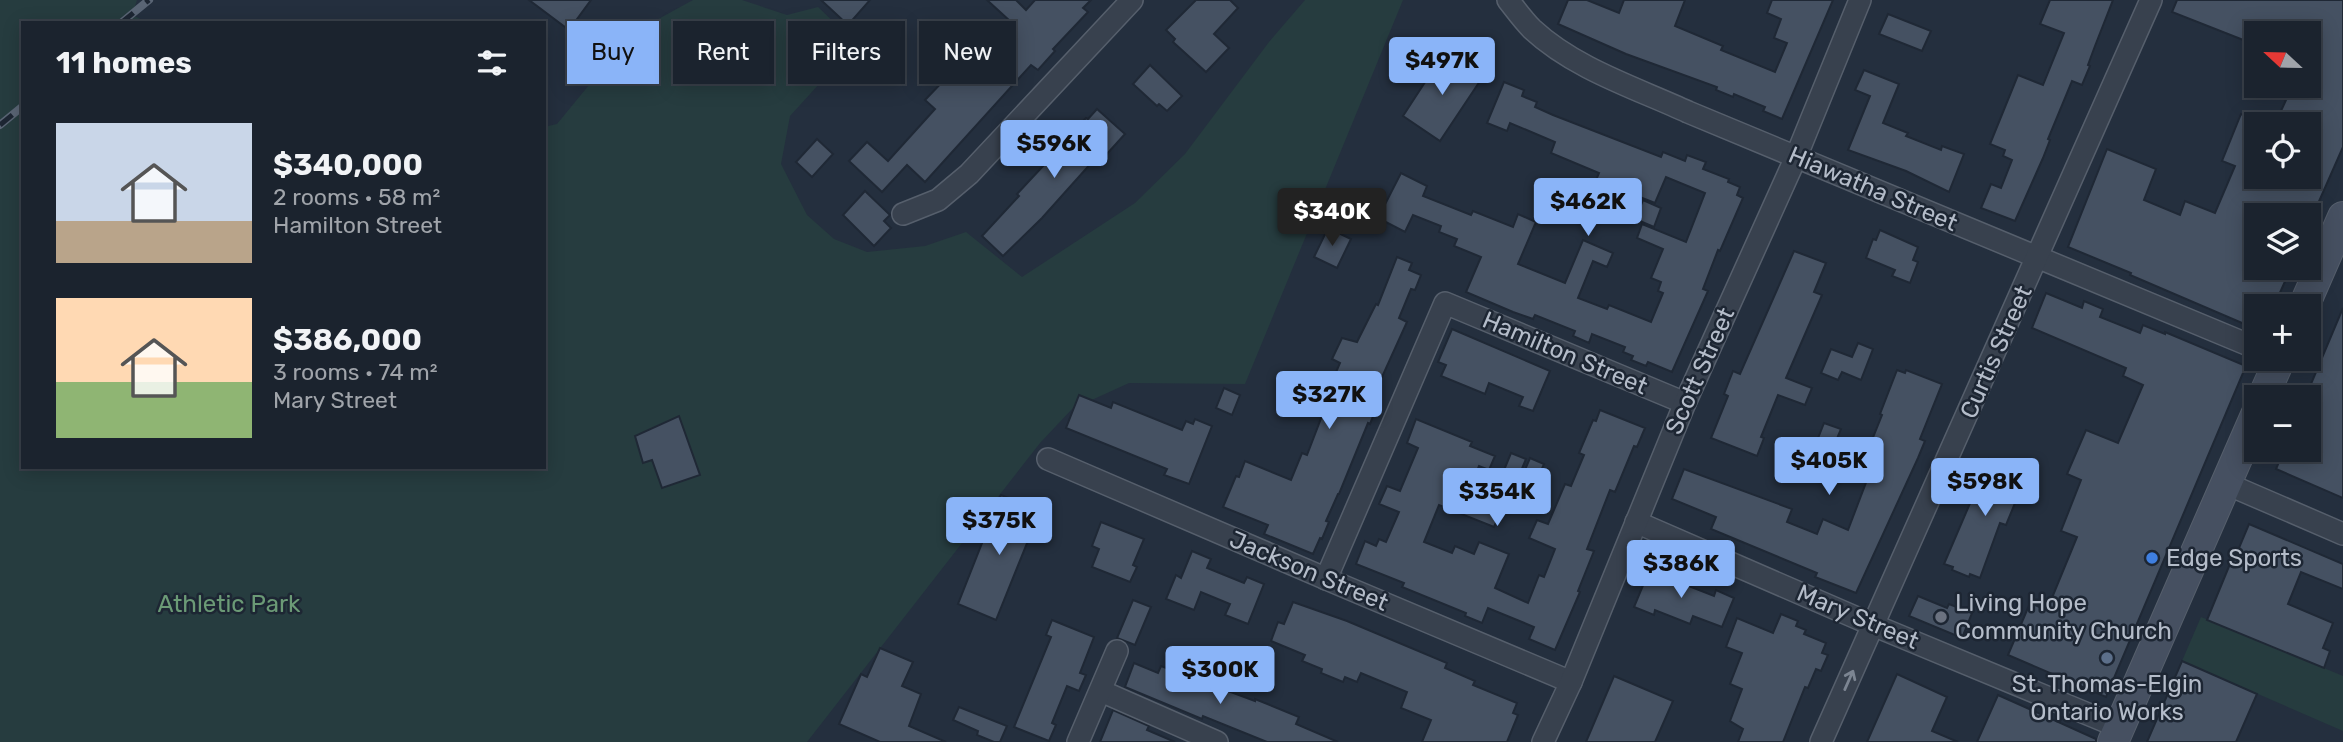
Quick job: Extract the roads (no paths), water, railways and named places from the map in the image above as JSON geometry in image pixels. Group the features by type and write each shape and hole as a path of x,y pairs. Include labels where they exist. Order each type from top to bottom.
{"main road":[{"path":"2309,294 2343,217"},
{"path":"2116,734 2244,444"}],"street":[{"path":"903,214 939,200 969,174 1132,0"},
{"name":"Hiawatha Street","path":"1508,0 1532,29 1568,56 1688,112 2244,343"},
{"name":"Scott Street","path":"1543,742 1571,682 1685,403 1796,157 1860,0"},
{"name":"Curtis Street","path":"1821,742 2151,0"},
{"name":"Hamilton Street","path":"1326,579 1445,303 1685,403"},
{"name":"Jackson Street","path":"1048,459 1571,682"},
{"path":"2227,484 2343,534"},
{"name":"Mary Street","path":"1636,522 2116,734"},
{"path":"1078,742 1117,651"},
{"path":"1101,691 1217,742"}],"railway":[{"path":"123,21 149,0"},
{"path":"0,125 21,108"}],"place":[{"name":"Edge Sports","path":"2152,558"},
{"name":"Living Hope Community Church","path":"1941,617"},
{"name":"St. Thomas-Elgin Ontario Works","path":"2107,658"}],"park label":[{"name":"Athletic Park","path":"229,604"}]}
